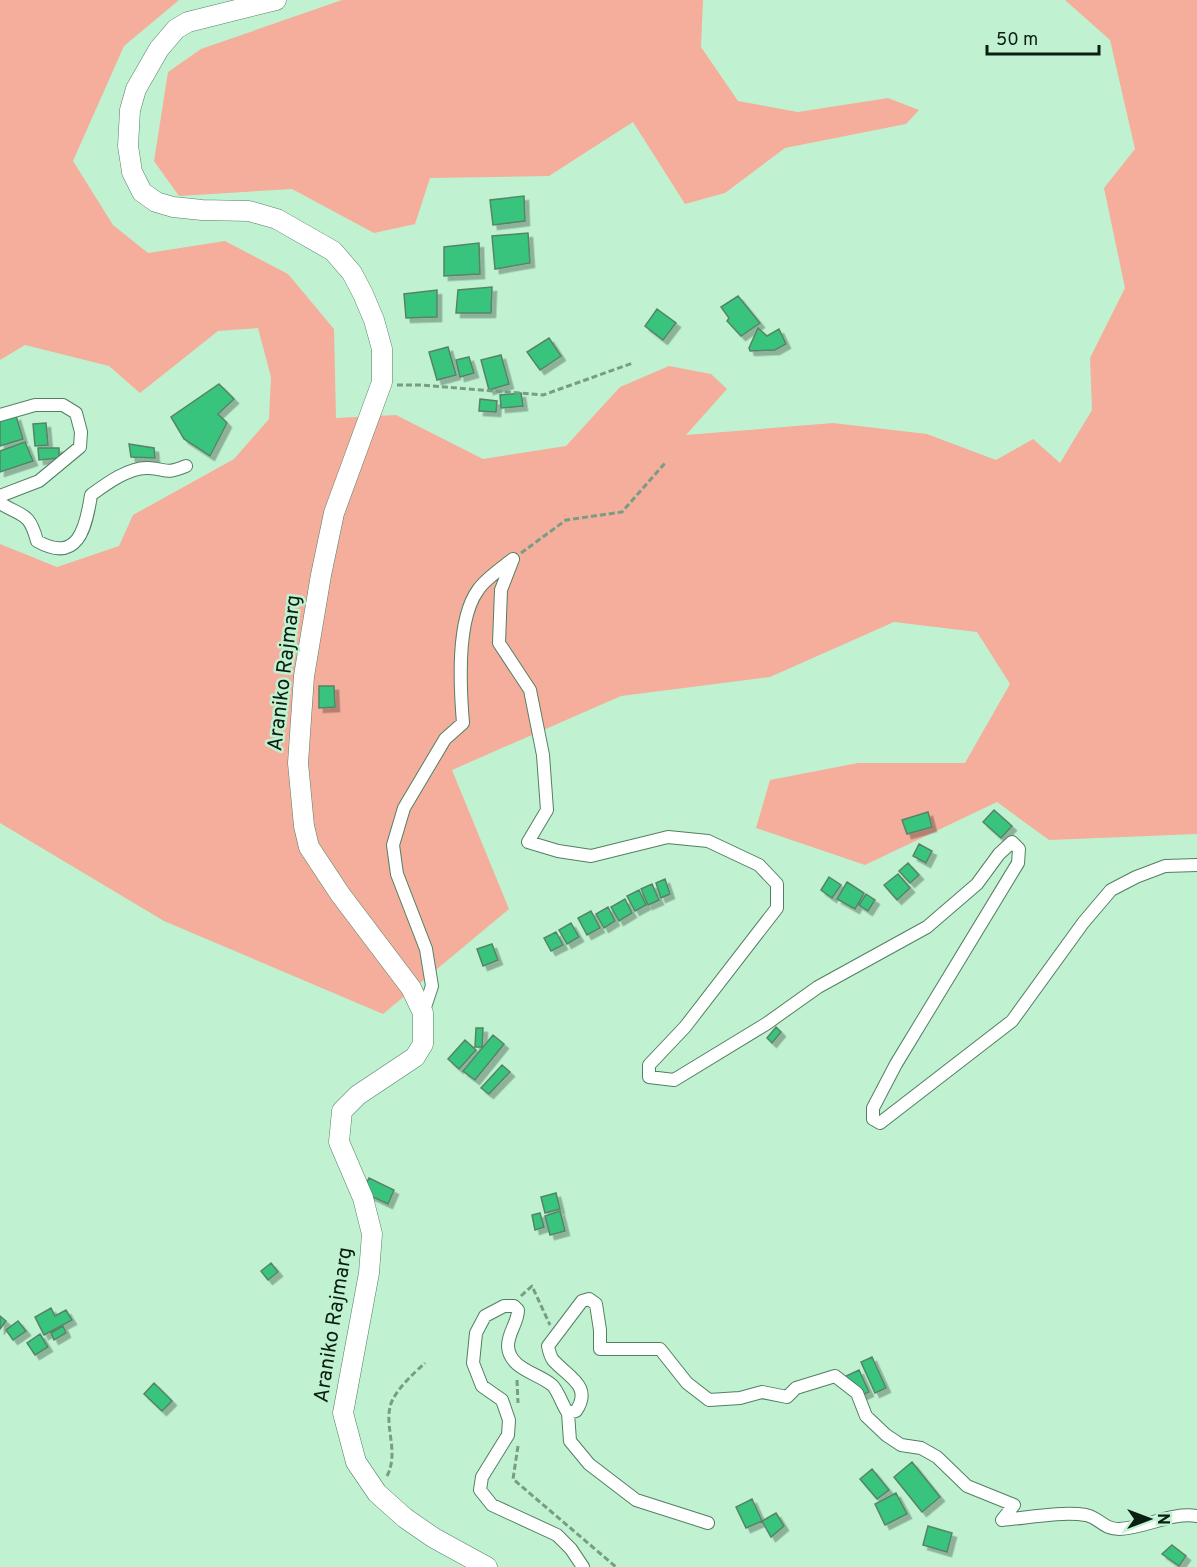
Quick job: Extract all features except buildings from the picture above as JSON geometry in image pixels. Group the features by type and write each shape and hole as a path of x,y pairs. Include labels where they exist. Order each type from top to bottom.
{"highway":[{"name":"Araniko Rajmarg","path":"276,0 188,22 176,29 136,89 130,110 128,146 132,172 142,192 156,202 173,207 202,210 249,211 277,219 333,251 352,273 374,320 382,349 383,365 380,385 334,513 321,575 304,676 298,763 304,826 309,847 346,903 411,987 423,1013 423,1044 415,1058 358,1095 342,1111 339,1142 363,1198 372,1234 369,1273 343,1413 356,1462 377,1493 405,1518 434,1538 487,1567"}],"street":[{"path":"0,415 34,405 63,405 76,413 81,432 80,447 62,463 39,481 0,496"},
{"path":"0,503 13,512 22,513 33,527 37,541 52,549 70,544 80,537 88,520 91,495 106,484 132,471 147,468 170,473 186,466"},
{"path":"423,1013 432,986 426,949 397,874 393,845 404,808 445,739 463,723 460,686 463,634 478,589 513,559"},
{"path":"513,559 501,590 499,643 530,690 543,754 548,810 528,842 558,851 591,856 668,837 708,841 759,865 777,884 777,908 685,1027 648,1065 649,1077 674,1080 766,1024 818,987 927,927 977,884 999,854 1012,842 1019,849 1018,863 896,1064 873,1108 873,1119 880,1123 1012,1021 1083,923 1111,890 1165,866 1197,865"},
{"path":"568,1413 576,1411 582,1402 581,1387 552,1358 548,1346 582,1301 589,1299 597,1304 600,1350 660,1349 687,1383 709,1400 740,1398 762,1392 787,1397 796,1388 835,1376 857,1393 866,1416 901,1446 921,1448 937,1457 967,1486 1014,1505 1002,1520 1075,1514 1090,1516 1109,1529 1123,1529 1184,1514 1197,1516"},
{"path":"583,1567 572,1549 557,1535 492,1505 480,1490 482,1477 508,1435 509,1420 502,1400 482,1386 473,1363 476,1333 485,1316 504,1306 514,1306 518,1310 518,1318 509,1335 508,1349 517,1365 554,1386 561,1404 568,1413 570,1441 589,1464 636,1500 708,1523"}],"path":[{"path":"380,385 422,385 543,394 633,363"},
{"path":"513,559 566,520 622,512 664,463"},
{"path":"515,1301 532,1286 551,1328"},
{"path":"377,1493 392,1466 390,1406 401,1388 425,1363"},
{"path":"517,1370 518,1404"},
{"path":"519,1441 513,1479 616,1567"}],"shaded area":[{"path":"0,0 179,0 124,46 73,161 113,225 148,253 225,241 288,274 334,329 336,418 396,415 483,459 566,446 620,387 669,366 711,374 727,389 686,435 833,423 927,434 996,460 1033,439 1060,463 1092,410 1090,358 1125,288 1104,188 1135,149 1110,40 1065,0 1197,0 1197,834 1049,840 997,802 865,865 756,828 770,780 858,763 965,763 1010,684 977,632 894,622 770,677 621,696 452,770 509,909 383,1014 164,921 0,823 0,544 57,567 119,546 133,515 234,459 269,419 271,377 258,328 218,331 140,393 109,366 25,345 0,360"},
{"path":"342,0 703,0 701,47 738,101 798,112 888,98 919,110 906,124 785,148 725,193 685,204 633,122 549,176 430,178 415,224 374,233 292,189 179,196 154,161 168,72 201,49"}]}
